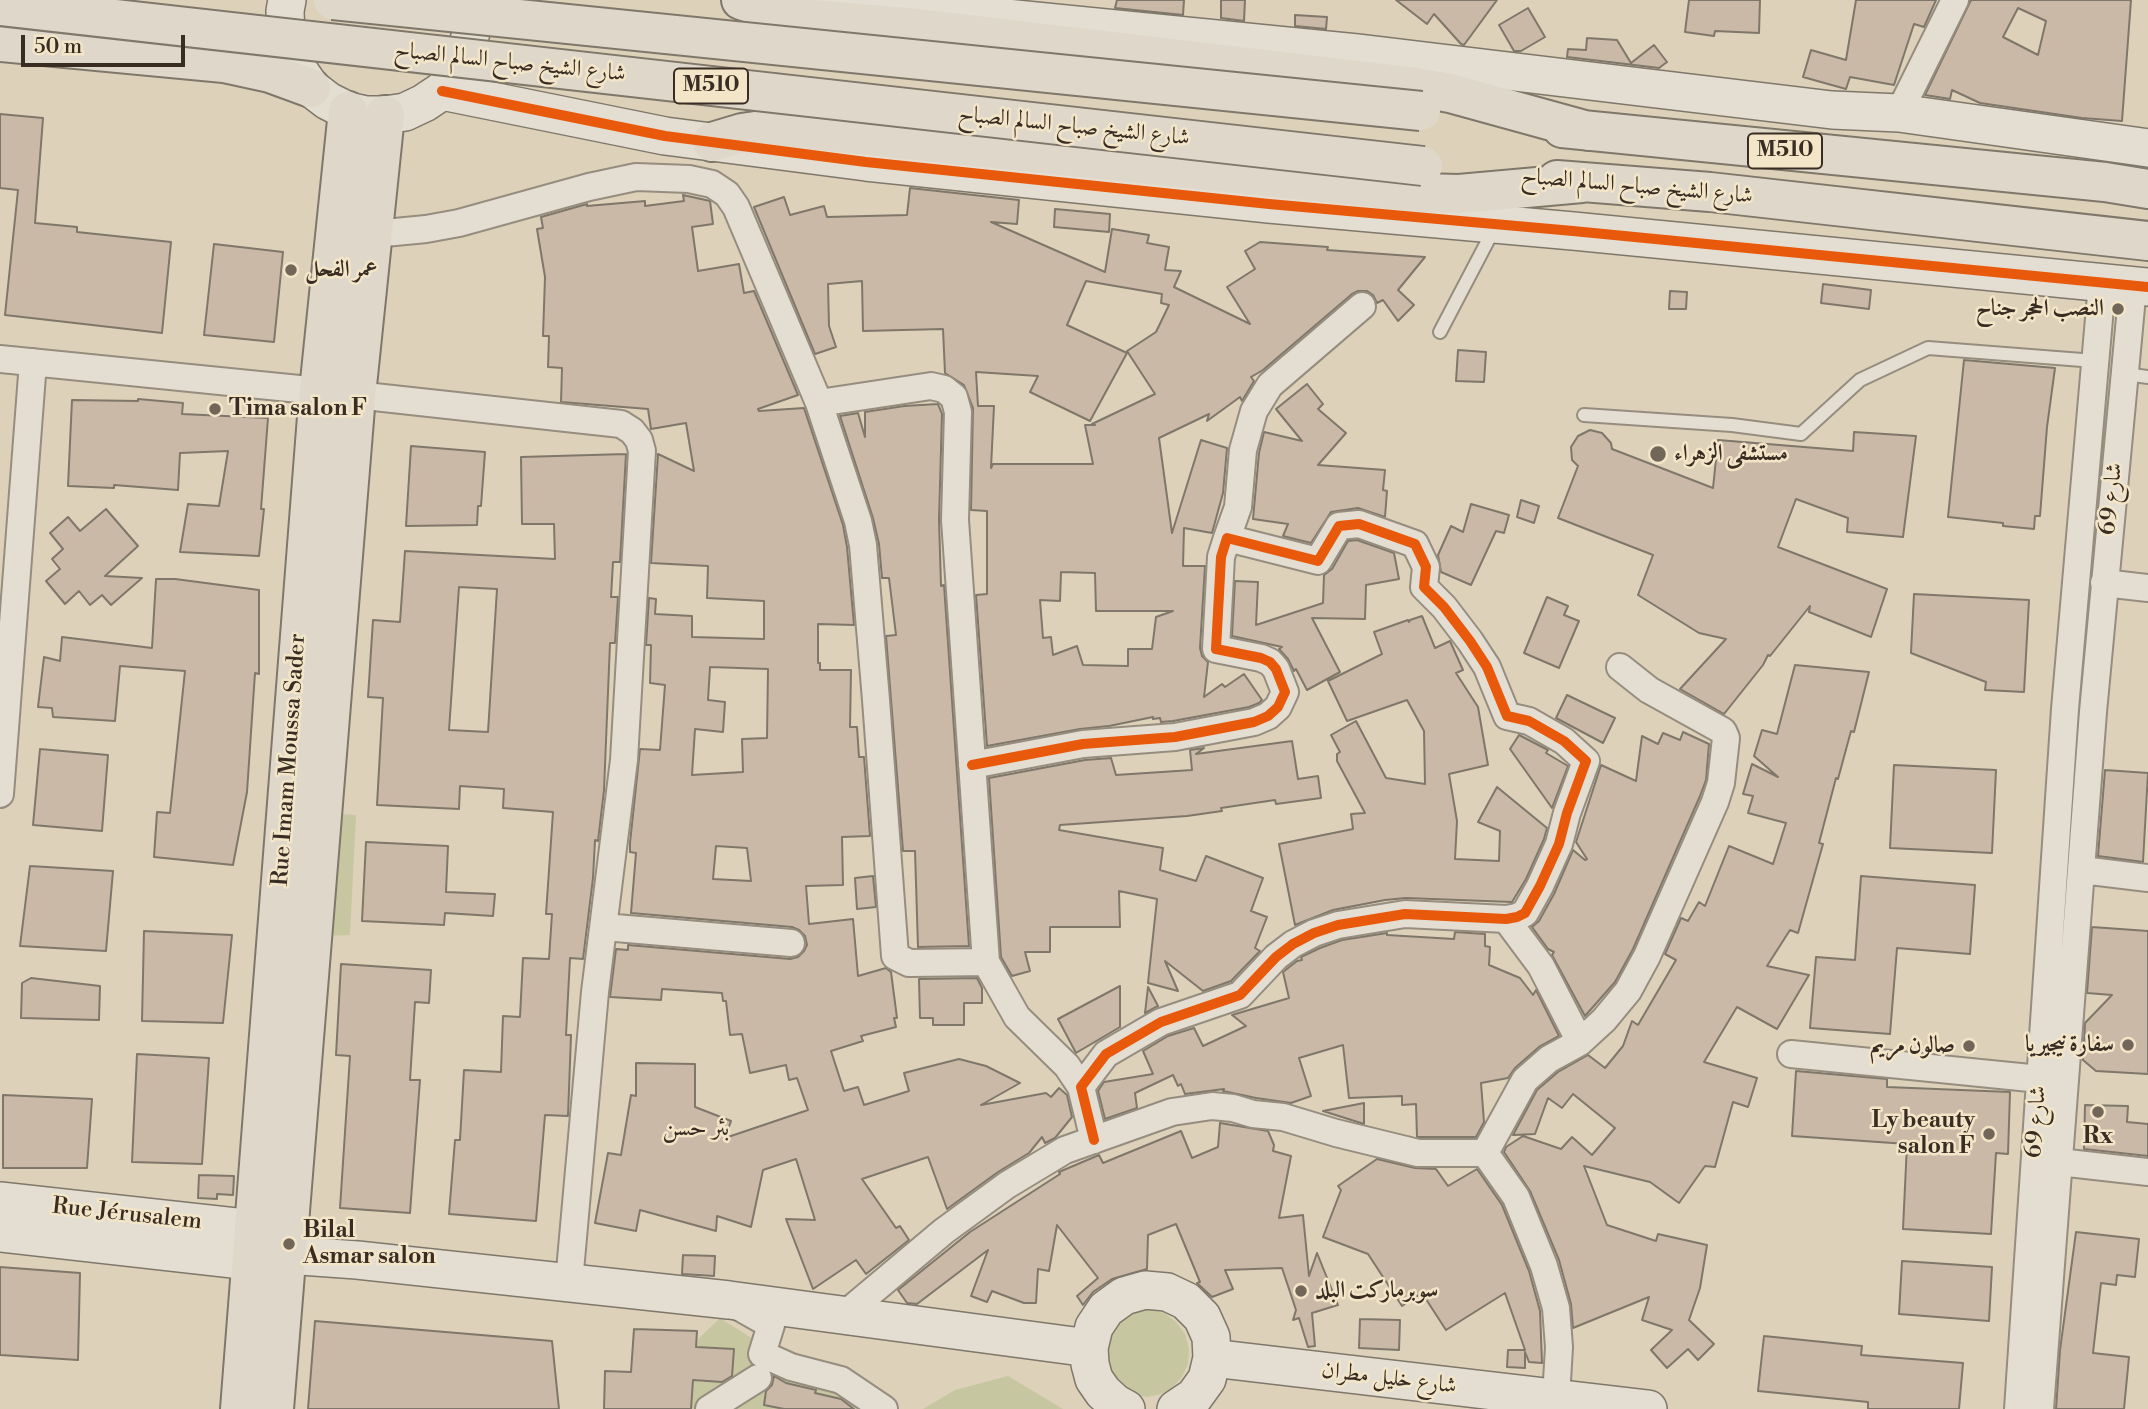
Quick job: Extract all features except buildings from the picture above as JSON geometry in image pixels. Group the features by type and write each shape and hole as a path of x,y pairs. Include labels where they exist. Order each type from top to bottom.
{"main road":[{"name":"شارع الشيخ صباح السالم الصباح","path":"332,0 2105,182 2148,189"},
{"path":"741,0 790,17 919,28 1410,86 1450,93 1588,131"},
{"name":"شارع الشيخ صباح السالم الصباح","path":"0,6 1423,166 1581,183 1710,192 2141,242"},
{"path":"0,42 223,62 270,73 311,88"},
{"name":"Rue Imam Moussa Sader","path":"240,1409 264,1248 337,393 348,111"},
{"name":"Rue Imam Moussa Sader","path":"337,393 374,234 385,115"},
{"path":"712,142 742,133 800,129 1421,193 1459,194 1581,183"},
{"path":"2105,182 2148,179"},
{"name":"Rue Imam Moussa Sader","path":"264,1248 274,1409"}],"street":[{"path":"287,0 286,39 295,65 311,88 328,101 348,111 366,115 405,112 442,91 456,74 466,54 471,32 469,0"},
{"path":"802,0 870,4 1357,52 1832,110 1899,113 2148,148"},
{"path":"1899,113 1955,0"},
{"path":"442,91 589,122 712,142 866,162 1269,204 2128,285"},
{"path":"374,234 459,223 628,178 689,179 712,184 727,194 736,207 819,403 858,521 863,545 895,956 909,963 986,962"},
{"name":"شارع 69","path":"2018,1409 2065,709 2095,361 2128,285"},
{"name":"شارع 69","path":"2040,1409 2104,583 2136,376 2128,285"},
{"path":"972,765 1083,744 1175,737 1254,722 1268,716 1278,707 1285,692 1279,674 1270,662 1239,652 1216,649 1221,557 1238,507 1243,450 1254,411 1270,385 1362,306"},
{"path":"0,359 597,420 621,424 639,440 642,451 624,760 595,992 569,1282"},
{"path":"0,794 33,362"},
{"path":"819,403 931,386 944,389 954,397 958,412 955,520 986,962 1017,1017 1067,1066 1081,1087 1094,1140"},
{"path":"1081,1087 1106,1054 1161,1022 1240,995 1276,957 1314,933 1339,925 1405,914 1506,919 1517,918 1525,913 1559,844 1586,761 1564,741 1529,721 1507,716 1487,667 1444,607 1424,587 1426,567 1415,544 1359,524 1339,526 1318,561 1227,538"},
{"path":"2104,583 2148,588"},
{"path":"1485,1153 1525,1080 1549,1059 1580,1042 1604,1020 1628,991 1647,956 1715,802 1725,756 1726,738 1723,731 1649,690 1620,667"},
{"path":"2065,709 2093,712"},
{"path":"2082,870 2148,878"},
{"path":"1506,919 1541,966 1580,1042"},
{"path":"604,927 791,943"},
{"path":"2046,993 2072,996"},
{"path":"1791,1054 2040,1079"},
{"path":"844,1315 944,1231 1007,1185 1065,1150 1172,1112 1212,1106 1233,1108 1253,1114 1283,1117 1418,1153 1485,1153"},
{"path":"1485,1153 1516,1197 1544,1266 1556,1308 1559,1347 1546,1402"},
{"path":"2059,1162 2148,1172"},
{"name":"Rue Jérusalem","path":"0,1201 264,1248"},
{"name":"Rue Jérusalem","path":"0,1233 264,1248"},
{"path":"264,1248 729,1300 1089,1348"},
{"path":"1126,1409 1103,1392 1094,1379 1089,1348 1094,1327 1106,1309 1124,1296 1145,1290 1167,1292 1186,1301 1202,1317 1211,1337 1212,1358 1207,1379 1194,1397 1177,1409"},
{"path":"729,1300 771,1325 752,1409"},
{"name":"شارع خليل مطران","path":"1212,1358 1493,1396 1648,1409"},
{"path":"709,1409 760,1366 791,1367 841,1380 884,1409"}],"lane":[{"path":"1440,332 1496,225"},
{"path":"1584,415 1732,425 1801,434 1860,380 1928,348 2095,361"}],"green space":[{"path":"334,814 356,815 350,935 321,936"},
{"path":"1149,1309 1164,1313 1176,1322 1185,1334 1189,1349 1188,1364 1182,1377 1172,1388 1147,1397 1134,1395 1112,1380 1103,1342 1110,1328 1134,1311"},
{"path":"720,1318 811,1376 896,1409 626,1409"},
{"path":"1008,1376 1063,1409 923,1409 955,1390"}],"cycle path":[{"path":"442,91 665,136 866,162 1269,204 2148,287"},
{"path":"972,765 1083,744 1175,737 1254,722 1268,716 1278,707 1285,692 1276,669 1261,658 1216,649 1221,557 1227,538 1318,561 1339,526 1359,524 1415,544 1426,567 1424,587 1444,607 1487,667 1507,716 1529,721 1564,741 1586,761 1559,844 1525,913 1506,919 1405,914 1338,925 1293,944 1276,957 1240,995 1161,1022 1106,1054 1081,1087 1094,1140"}],"place":[{"name":"عمر الفحل","path":"291,270"},
{"name":"النصب الحجر جناح","path":"2118,309"},
{"name":"Tima salon F","path":"215,409"},
{"name":"مستشفى الزهراء","path":"1658,454"},
{"name":"سفارة نيجيريا","path":"2128,1045"},
{"name":"صالون مريم","path":"1969,1046"},
{"name":"Rx","path":"2098,1112"},
{"name":"Ly beauty salon F","path":"1989,1134"},
{"name":"Bilal Asmar salon","path":"289,1244"},
{"name":"سوبرماركت البلد","path":"1301,1291"}],"district":[{"name":"بئر حسن","path":"696,1129"}]}
